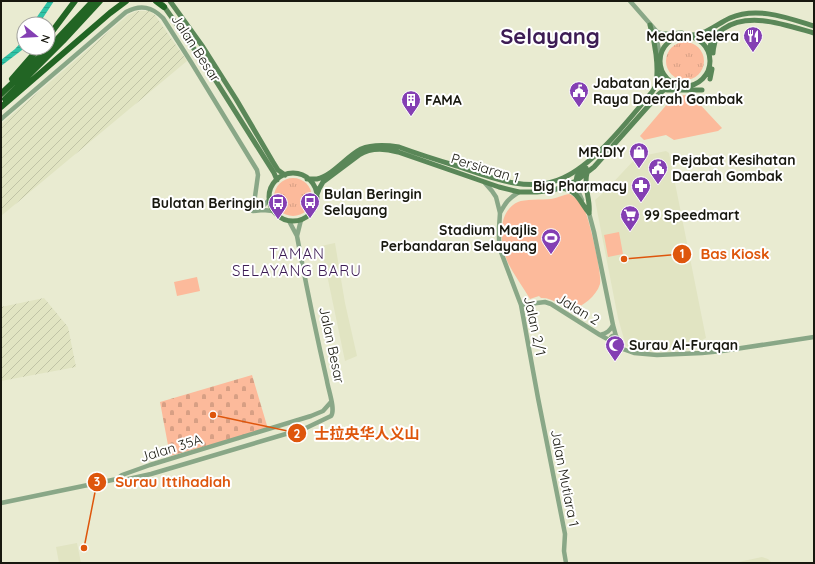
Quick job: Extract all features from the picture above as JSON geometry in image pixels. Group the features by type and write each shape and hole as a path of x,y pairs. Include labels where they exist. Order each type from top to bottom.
{"highway":[{"path":"56,26 75,1"},
{"path":"1,94 46,51 93,1"},
{"path":"1,103 38,67 100,1"},
{"path":"1,107 126,1"},
{"path":"156,1 164,7"},
{"path":"1,90 32,56"}],"main road":[{"name":"Jalan Besar","path":"160,1 209,70 277,180"},
{"name":"Jalan Besar","path":"170,1 203,47 278,170 285,175"},
{"path":"814,26 772,15 758,13 741,14 729,18 697,35 676,37 671,40 662,50 660,56 662,73 669,81 676,85 687,87 700,82 708,71 711,41 716,34 732,24 762,21 781,24 814,33"},
{"path":"655,89 657,78 654,29 666,34 708,30"},
{"path":"710,79 713,66 713,51 716,34"},
{"path":"688,36 705,45 710,57"},
{"name":"Persiaran 1","path":"307,179 324,177 360,149 385,145 398,147 491,178 512,183 541,184 552,182 564,178 580,168 604,148 655,89 662,73"},
{"name":"Persiaran 1","path":"316,197 323,182 359,155 371,149 398,152 485,183 519,192 542,192 554,190 576,181 594,167 664,90 676,85"},
{"path":"664,90 702,90"},
{"path":"576,181 577,176 596,159 604,148"},
{"path":"587,173 585,181 589,203 589,214"},
{"path":"285,175 301,175 312,184 315,190 316,203 306,217 301,220 289,221 283,219 278,216 270,206 270,189 277,180 285,175"},
{"path":"541,184 542,192"},
{"path":"560,188 568,189 579,198 589,214"}],"street":[{"path":"630,1 654,29 664,37 676,37"},
{"name":"Jalan Besar","path":"1,119 126,12 140,7 157,12 163,18 179,43 257,170 258,175 253,211"},
{"path":"654,29 658,40 660,56"},
{"path":"576,181 576,186 589,214 594,232 616,346 636,354 657,355 702,353 814,337"},
{"name":"Jalan 2/1","path":"485,183 496,197 500,213 498,228 501,252 521,305 538,398"},
{"path":"500,213 506,202 519,192"},
{"path":"253,211 262,207 269,200"},
{"path":"253,211 273,211"},
{"name":"Jalan Besar","path":"296,236 301,220"},
{"name":"Jalan Besar","path":"289,221 296,236 333,412"},
{"name":"Jalan 2","path":"521,305 545,302 552,304 600,335 614,339"},
{"path":"600,335 608,332 613,325"},
{"name":"Jalan Mutiara 1","path":"538,398 565,534 564,552 566,563"},
{"name":"Jalan 35A","path":"117,479 122,475 150,465 323,412 332,402"},
{"name":"Jalan 35A","path":"117,479 124,480 151,474 306,428 326,419 331,416 333,412"},
{"path":"1,503 117,479"}],"shaded area":[{"path":"137,11 149,11 155,15 187,61 1,216 1,124 128,15"},
{"path":"666,151 669,153 706,338 687,342 677,350 649,351 626,346 618,318 595,200 637,157"},
{"path":"335,243 345,303 357,356 345,361 321,246"},
{"path":"44,298 68,327 76,367 1,381 1,307"},
{"path":"77,543 81,563 59,563 56,547"},
{"path":"762,557 768,559 772,563 734,563"}],"green space":[{"path":"681,42 689,42 699,47 703,54 703,68 699,75 689,80 681,80 671,75 669,72 666,65 666,57 671,47 674,45"},
{"path":"687,95 694,98 722,128 718,131 674,140 666,135 644,140 640,136 674,96"},
{"path":"289,178 297,178 307,183 311,190 311,204 307,211 297,216 289,216 279,211 277,208 274,201 274,193 279,183 282,181"},
{"name":"Stadium Majlis Perbandaran Selayang","path":"569,194 578,201 585,211 595,248 600,278 598,289 592,297 572,311 553,300 541,298 539,296 530,299 508,263 505,256 502,238 503,221 506,213 518,202 551,199"},
{"path":"619,232 623,254 608,257 604,235"},
{"path":"197,277 200,291 177,296 174,282"},
{"path":"252,375 268,429 170,456 160,402"}],"water":[{"path":"48,1 54,1 44,16 38,16"},
{"path":"16,48 16,55 1,66 1,60"}],"place":[{"name":"Medan Selera","path":"753,53"},
{"name":"Jabatan Kerja Raya Daerah Gombak","path":"579,108"},
{"name":"FAMA","path":"411,117"},
{"name":"MR.DIY","path":"639,169"},
{"name":"Pejabat Kesihatan Daerah Gombak","path":"658,185"},
{"name":"Big Pharmacy","path":"641,203"},
{"name":"Bulan Beringin Selayang","path":"310,219"},
{"name":"Bulatan Beringin","path":"278,220"},
{"name":"99 Speedmart","path":"630,232"},
{"name":"Stadium Majlis Perbandaran Selayang","path":"551,255"},
{"name":"Bas Kiosk","path":"624,259"},
{"name":"Surau Al-Furqan","path":"615,362"},
{"name":"士拉央华人义山","path":"213,415"},
{"name":"Surau Ittihadiah","path":"84,548"}],"district":[{"name":"Selayang","path":"550,36"},
{"name":"TAMAN SELAYANG BARU","path":"297,262"}]}
